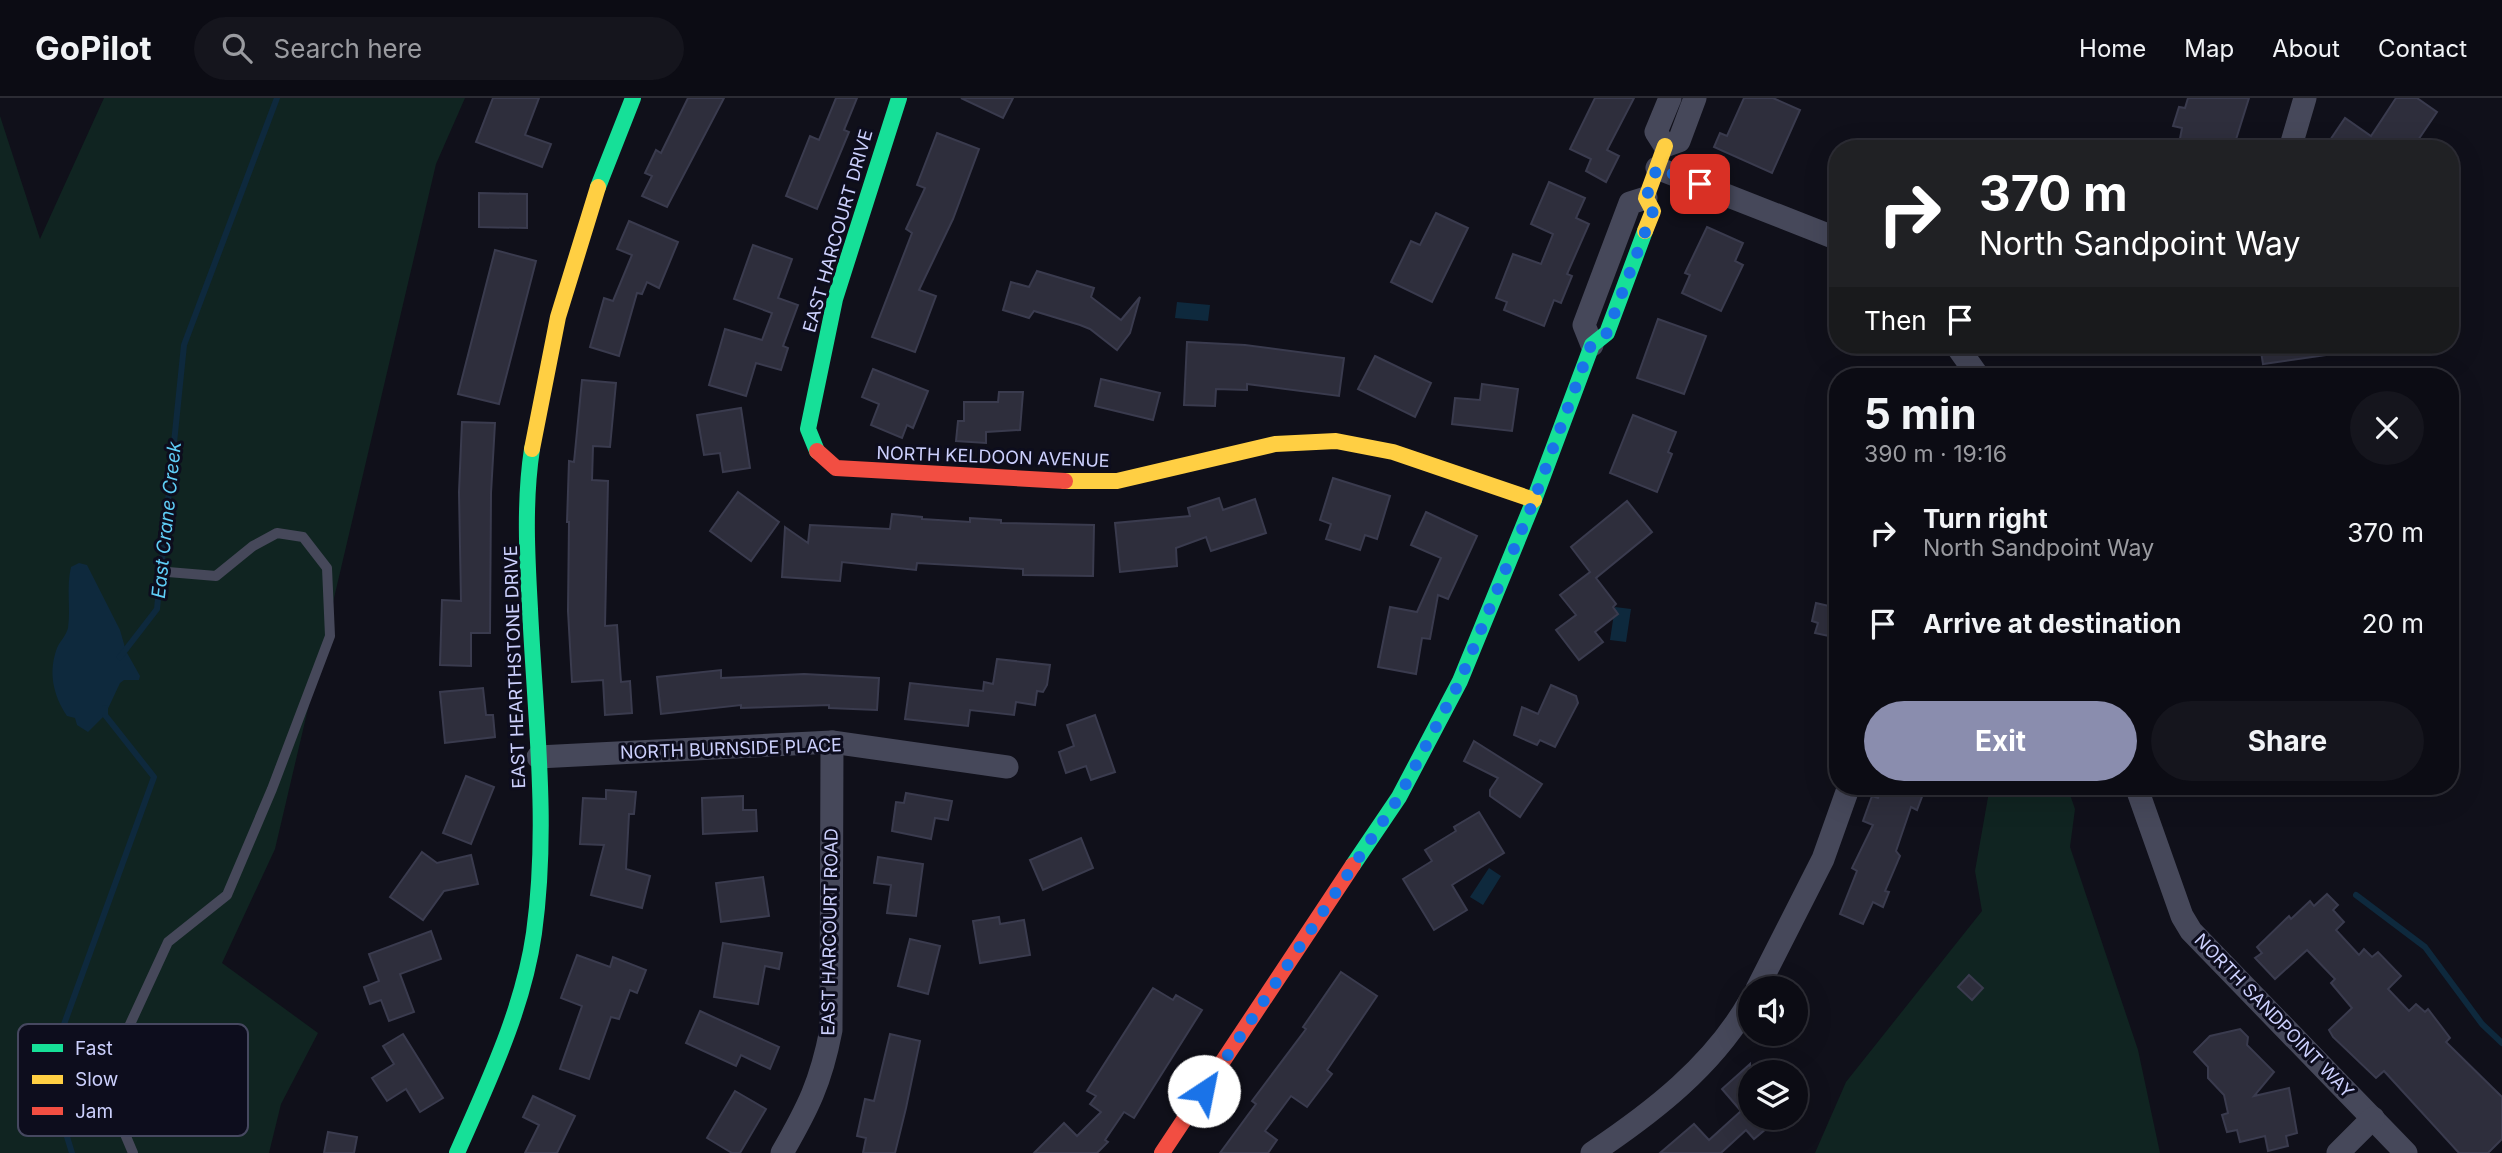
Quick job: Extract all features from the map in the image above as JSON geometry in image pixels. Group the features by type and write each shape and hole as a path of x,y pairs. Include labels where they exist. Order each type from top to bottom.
{"street":[{"name":"EAST HEARTHSTONE DRIVE","path":"457,1153 500,1048 517,999 533,934 541,858 528,593 530,462 553,333 580,233 608,155 634,98"},
{"name":"EAST HARCOURT DRIVE","path":"819,457 811,444 808,429 835,299 898,98"},
{"path":"1162,1153 1399,797 1460,681 1534,500 1591,345 1584,325 1630,204 1646,198 1665,146 1657,132 1670,98"},
{"path":"1665,146 1679,141 1695,98"},
{"path":"2293,140 2305,98"},
{"path":"1657,168 1829,235"},
{"name":"NORTH KELDOON AVENUE","path":"819,457 836,468 855,471 1052,481 1117,481 1275,444 1336,441 1393,452 1534,500"},
{"name":"NORTH BURNSIDE PLACE","path":"538,757 832,742 1007,766"},
{"name":"EAST HARCOURT ROAD","path":"782,1153 806,1111 824,1070 831,1030 832,742"},
{"path":"1764,976 1823,859 1846,795"},
{"name":"NORTH SANDPOINT WAY","path":"2139,795 2182,916 2191,931 2406,1153"},
{"path":"1592,1153 1649,1115 1676,1091 1732,1032 1738,1022"},
{"path":"2338,1153 2373,1118"}],"lane":[{"path":"130,1024 168,942 227,895 272,789 330,636 327,568 303,537 277,533 253,546 216,576 168,572"},
{"path":"126,1136 133,1153"}],"green space":[{"path":"104,98 465,98 436,164 275,849 222,963 318,1033 281,1104 269,1153 0,1153 0,116 40,239"},
{"path":"1988,795 2070,795 2075,809 2070,847 2138,1050 2160,1153 1815,1153 1846,1082 1982,911 1975,871"}],"water":[{"path":"1177,302 1210,305 1208,321 1175,318"},
{"path":"79,563 87,565 140,676 139,680 124,680 120,683 105,715 88,732 77,725 75,718 67,716 53,683 54,657 68,628 71,567"},
{"path":"1615,607 1631,609 1626,642 1610,640"},
{"path":"1489,868 1501,876 1483,905 1470,897"}],"building":[{"path":"493,98 539,98 525,135 551,144 542,167 476,142"},
{"path":"688,98 724,98 667,207 642,196 652,176 645,173 656,150 661,153"},
{"path":"836,98 857,98 844,130 849,132 817,209 786,196 810,136 819,140"},
{"path":"961,98 1013,98 1003,118"},
{"path":"1595,98 1634,98 1607,150 1619,156 1606,182 1586,171 1591,159 1570,149"},
{"path":"1744,98 1773,98 1800,110 1772,173 1714,147 1720,133 1727,136"},
{"path":"2188,98 2249,98 2236,140 2180,140 2182,128 2173,126 2179,107 2185,108"},
{"path":"2396,98 2417,98 2437,112 2418,140 2330,140 2345,118 2371,136"},
{"path":"937,133 979,149 953,219 919,290 936,296 915,352 872,337 912,233 906,229 925,188 917,185"},
{"path":"1549,182 1585,198 1576,218 1589,224 1567,274 1572,276 1561,303 1554,300 1544,326 1504,310 1507,302 1496,298 1513,254 1541,264 1553,234 1531,224"},
{"path":"479,193 527,194 527,228 479,227"},
{"path":"1436,213 1468,228 1432,302 1391,282 1411,241 1420,245"},
{"path":"629,221 678,242 659,288 647,282 642,294 637,293 619,356 590,347 604,298 613,301 632,255 617,249"},
{"path":"1707,227 1743,243 1735,261 1743,265 1721,311 1682,293 1690,275 1685,273"},
{"path":"753,245 792,259 778,298 798,305 783,346 788,348 781,370 756,363 746,396 709,385 725,329 762,340 772,313 734,299"},
{"path":"495,250 536,261 499,404 458,394"},
{"path":"1037,271 1094,288 1091,297 1121,320 1140,297 1130,333 1117,350 1090,329 1080,325 1034,311 1029,318 1003,310 1011,282 1029,287"},
{"path":"1658,319 1706,336 1684,394 1637,378"},
{"path":"1187,342 1245,345 1344,358 1339,396 1247,384 1247,390 1216,389 1215,406 1184,405"},
{"path":"2261,354 2334,354 2263,364"},
{"path":"1375,356 1431,383 1415,417 1358,389"},
{"path":"873,369 928,391 913,428 907,425 902,438 871,425 879,404 862,397"},
{"path":"1101,379 1160,393 1153,420 1095,406"},
{"path":"582,380 616,383 610,447 593,446 592,480 608,481 605,626 617,625 621,682 630,681 632,713 605,715 603,680 572,682 568,611 569,461 574,462"},
{"path":"1482,384 1518,389 1512,431 1452,424 1455,398 1480,400"},
{"path":"999,392 1023,392 1020,430 986,432 986,443 956,441 958,421 964,421 964,402 998,402"},
{"path":"741,408 750,468 723,472 720,453 704,455 697,415"},
{"path":"1633,415 1676,432 1668,452 1672,454 1657,492 1610,473"},
{"path":"462,422 495,423 491,493 490,633 471,633 471,666 440,665 442,600 461,601 459,492"},
{"path":"1333,478 1390,496 1377,539 1365,535 1360,550 1326,539 1331,524 1320,520"},
{"path":"738,492 779,522 751,561 710,531"},
{"path":"1219,498 1223,510 1255,499 1266,533 1211,551 1206,537 1176,548 1177,566 1120,572 1115,523 1190,516 1188,508"},
{"path":"1627,501 1652,532 1596,578 1616,604 1613,607 1618,614 1595,632 1603,642 1579,660 1556,630 1576,615 1560,595 1590,572 1571,547"},
{"path":"1426,512 1477,536 1448,599 1438,595 1430,639 1422,638 1416,674 1378,667 1390,607 1417,612 1441,558 1411,545"},
{"path":"892,514 970,522 970,518 1001,520 1001,523 1094,525 1093,576 1023,575 1023,569 917,563 916,570 842,562 840,581 782,577 785,527 808,543 810,525 890,529"},
{"path":"1816,603 1829,606 1829,636 1815,633 1818,623 1812,621"},
{"path":"997,659 1050,665 1047,685 1043,692 1037,691 1035,705 1016,702 1014,715 970,710 968,726 905,719 910,683 983,691 984,682 993,684"},
{"path":"721,670 721,678 804,674 879,678 877,710 829,708 829,705 741,708 741,705 661,714 657,677"},
{"path":"1551,685 1576,696 1578,703 1555,747 1540,740 1537,745 1514,735 1522,707 1538,714"},
{"path":"483,688 486,715 493,715 495,737 445,743 440,692"},
{"path":"1095,715 1115,772 1091,780 1086,766 1066,773 1059,752 1074,746 1067,725"},
{"path":"1474,741 1542,784 1520,817 1490,796 1490,790 1498,778 1464,761"},
{"path":"466,776 494,787 471,844 443,833"},
{"path":"606,790 636,792 634,814 629,814 626,869 650,876 642,908 591,895 604,845 580,844 583,798 606,799"},
{"path":"906,793 952,801 948,820 935,818 931,839 892,831 896,802 904,803"},
{"path":"1879,795 1923,795 1917,810 1911,807 1896,851 1900,856 1885,891 1889,892 1883,907 1873,902 1863,924 1840,914 1857,871 1852,868 1873,825 1863,821 1872,796 1878,798"},
{"path":"743,796 743,810 756,810 757,831 703,834 702,798"},
{"path":"1479,812 1504,853 1452,885 1467,910 1434,930 1403,879 1432,861 1425,850 1456,831 1454,827"},
{"path":"1081,838 1093,868 1043,890 1030,860"},
{"path":"422,852 437,863 471,855 478,884 444,891 423,920 390,897"},
{"path":"878,857 923,864 916,916 887,913 891,885 874,883"},
{"path":"763,877 769,916 721,922 716,883"},
{"path":"2327,894 2338,905 2333,910 2344,922 2336,930 2359,955 2364,949 2372,957 2378,952 2401,976 2388,989 2409,1011 2416,1004 2425,1012 2428,1009 2450,1038 2446,1042 2502,1097 2502,1139 2488,1153 2459,1153 2384,1071 2376,1078 2333,1037 2329,1030 2352,1008 2331,983 2335,979 2307,950 2275,979 2255,958 2262,953 2257,947 2289,916 2291,919 2310,901 2314,906"},
{"path":"999,917 1000,924 1024,920 1030,955 980,963 973,921"},
{"path":"431,931 441,959 400,974 414,1012 389,1021 381,1000 370,1004 364,987 379,981 369,954"},
{"path":"910,939 940,946 928,994 898,986"},
{"path":"723,943 782,953 779,969 765,966 758,1004 714,997"},
{"path":"577,955 610,967 613,957 646,970 637,993 630,990 619,1019 611,1017 589,1079 560,1069 582,1006 561,998"},
{"path":"1341,972 1377,996 1327,1070 1332,1074 1307,1107 1291,1096 1265,1131 1277,1140 1268,1153 1220,1153 1256,1104 1252,1101 1306,1029 1303,1027"},
{"path":"1969,975 1983,988 1972,1000 1958,987"},
{"path":"1153,988 1173,1000 1176,995 1202,1010 1134,1118 1124,1112 1105,1140 1108,1142 1097,1153 1034,1153 1064,1123 1077,1136 1101,1112 1090,1104 1096,1096 1087,1091"},
{"path":"700,1011 779,1047 770,1069 741,1055 736,1066 686,1043"},
{"path":"2240,1029 2248,1037 2247,1045 2274,1072 2254,1096 2289,1088 2297,1133 2286,1136 2288,1146 2268,1151 2265,1136 2240,1142 2237,1130 2227,1132 2222,1115 2228,1113 2224,1095 2208,1078 2208,1067 2194,1052 2210,1036"},
{"path":"403,1034 443,1098 420,1112 406,1089 387,1101 372,1078 394,1064 383,1046"},
{"path":"890,1034 920,1041 906,1108 895,1153 863,1153 866,1138 857,1136 865,1099 874,1101"},
{"path":"1738,1075 1738,1108 1722,1089"},
{"path":"735,1091 766,1109 740,1153 732,1153 707,1138"},
{"path":"533,1096 575,1116 557,1153 525,1153 539,1125 523,1117"},
{"path":"1738,1114 1738,1130 1746,1130 1721,1153 1660,1153 1694,1124 1709,1140"},
{"path":"1746,1130 1765,1130 1754,1139"},
{"path":"328,1132 357,1137 354,1153 324,1153"}],"waterway":[{"name":"East Crane Creek","path":"120,657 157,609 184,345 277,98"},
{"name":"East Crane Creek","path":"64,1024 154,777 105,715 105,708"},
{"path":"2356,895 2425,947 2482,1024 2502,1043"},
{"name":"East Crane Creek","path":"67,1136 72,1153"}],"traffic: fast":[{"path":"598,187 633,98"},
{"path":"817,451 808,429 835,299 899,98"},
{"path":"1353,865 1399,797 1460,681 1534,500 1592,345 1607,333 1645,231"},
{"path":"457,1153 513,1018 529,962 534,933 541,811 527,529 532,449"}],"traffic: slow":[{"path":"1645,231 1653,211 1646,198 1665,146"},
{"path":"532,449 558,317 598,187"},
{"path":"1065,481 1117,481 1275,444 1336,441 1393,452 1534,500"}],"traffic: jam":[{"path":"817,451 836,468 1065,481"},
{"path":"1162,1153 1353,865"}],"route":[{"path":"1204,1091 1399,797 1460,681 1534,500 1591,345 1607,333 1653,211 1646,198 1657,168 1700,184"}]}
